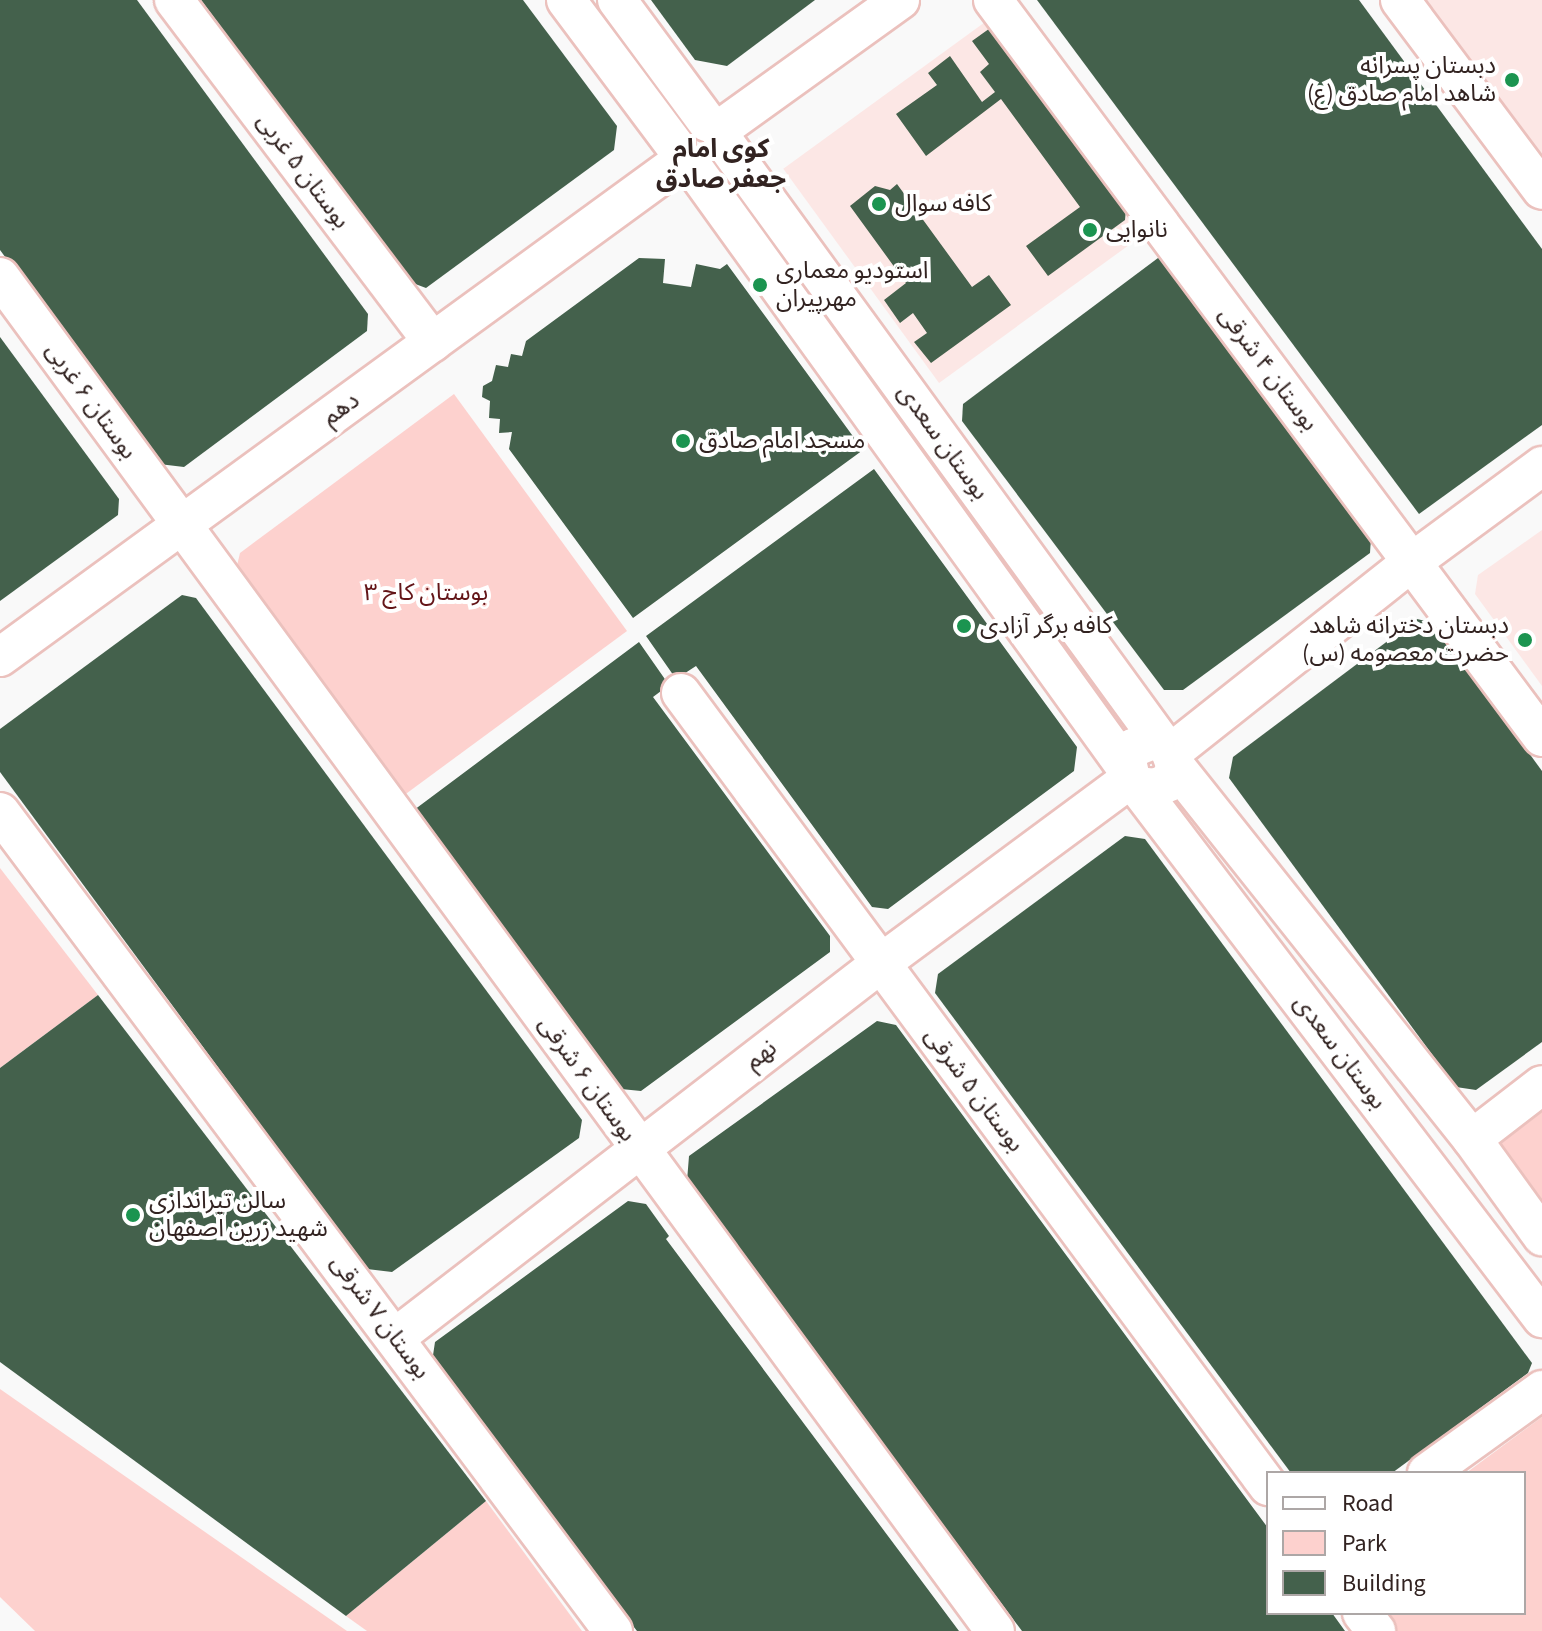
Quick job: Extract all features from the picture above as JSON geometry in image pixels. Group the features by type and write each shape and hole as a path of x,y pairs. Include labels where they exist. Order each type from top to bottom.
{"street":[{"name":"بوستان ۵ غربی","path":"174,0 433,342"},
{"name":"بوستان سعدی","path":"566,0 1132,778 1542,1318"},
{"name":"بوستان سعدی","path":"617,0 717,132 1170,753 1472,1139 1542,1236"},
{"path":"717,132 900,0"},
{"name":"بوستان ۴ شرقی","path":"993,0 1542,737"},
{"path":"1400,0 1542,190"},
{"name":"دهم","path":"0,657 684,159 717,164 717,132"},
{"name":"بوستان ۶ غربی","path":"0,277 181,524"},
{"path":"1170,753 1412,562 1542,466"},
{"name":"بوستان ۶ شرقی","path":"181,524 995,1631"},
{"name":"بوستان ۵ شرقی","path":"681,693 1266,1483"},
{"name":"نهم","path":"396,1337 880,964 1132,778 1162,786 1170,753"},
{"name":"بوستان ۷ شرقی","path":"0,812 396,1337 613,1631"},
{"path":"1472,1139 1542,1085"},
{"path":"1430,1471 1542,1390"},
{"path":"1364,1615 1376,1631"}],"shaded area":[{"name":"دبستان پسرانه شاهد امام صادق (ع)","path":"1423,0 1542,0 1542,161"},
{"path":"992,17 1148,231 939,383 783,169"},
{"name":"دبستان دخترانه شاهد حضرت معصومه (س)","path":"1542,530 1542,686 1475,594 1478,575"}],"green space":[{"name":"بوستان کاج ۳","path":"454,394 627,631 403,796 235,574 240,553"},
{"path":"0,868 98,995 0,1068"},
{"path":"1542,1097 1542,1225 1490,1156 1495,1132"},
{"path":"0,1389 347,1631 35,1631 0,1597"},
{"path":"1542,1417 1542,1631 1396,1631 1384,1615 1526,1615 1526,1471 1469,1471"},
{"path":"486,1501 582,1631 367,1631 346,1616"}],"building":[{"path":"0,0 137,0 368,314 367,331 184,467 159,464 0,250"},
{"path":"201,0 523,0 617,126 614,150 426,288 410,282"},
{"path":"651,0 815,0 727,66 695,60"},
{"path":"1037,0 1359,0 1542,249 1542,425 1419,514"},
{"path":"993,26 1126,208 1125,220 1048,276 1026,246 1080,207 1001,99 926,156 896,114 937,85 928,73 950,56 982,102 995,92 980,72 989,64 972,41"},
{"path":"897,184 972,287 989,275 1011,305 931,363 914,342 927,333 913,313 900,323 884,300 906,283 850,206 875,186 890,190"},
{"path":"1162,255 1371,538 1370,553 1183,690 1164,690 962,421 963,404"},
{"name":"مسجد امام صادق","path":"639,258 665,259 663,283 691,287 696,264 720,269 727,264 863,450 633,618 509,449 512,432 499,433 500,419 489,418 490,401 482,397 483,386 492,381 496,365 508,367 511,354 522,356 526,341"},
{"path":"0,337 119,499 118,515 0,601"},
{"path":"874,469 1077,747 1074,771 888,909 872,907 696,666 676,679 646,636"},
{"path":"182,595 196,598 582,1120 579,1138 392,1272 367,1269 0,772 0,729"},
{"path":"1417,619 1434,623 1542,771 1542,1042 1476,1090 1456,1087 1229,778 1233,757"},
{"path":"639,642 669,685 653,697 830,936 830,952 641,1091 621,1089 414,810"},
{"path":"1125,836 1145,839 1532,1363 1528,1373 1395,1471 1290,1471 935,993 938,974"},
{"name":"سالن تیراندازی شهید زرین اصفهان","path":"98,995 486,1501 346,1616 0,1362 0,1068"},
{"path":"877,1021 896,1025 1266,1525 1266,1615 1333,1615 1345,1631 1022,1631 687,1181 689,1156"},
{"path":"628,1201 646,1204 669,1236 666,1239 959,1631 637,1631 489,1432 432,1362 435,1342"}],"place":[{"name":"دبستان پسرانه شاهد امام صادق (ع)","path":"1512,80"},
{"name":"کافه سوال","path":"879,204"},
{"name":"نانوایی","path":"1090,230"},
{"name":"استودیو معماری مهرپیران","path":"760,285"},
{"name":"مسجد امام صادق","path":"683,441"},
{"name":"کافه برگر آزادی","path":"964,626"},
{"name":"دبستان دخترانه شاهد حضرت معصومه (س)","path":"1525,640"},
{"name":"سالن تیراندازی شهید زرین اصفهان","path":"133,1215"}],"district":[{"name":"کوی امام جعفر صادق","path":"721,164"}]}
